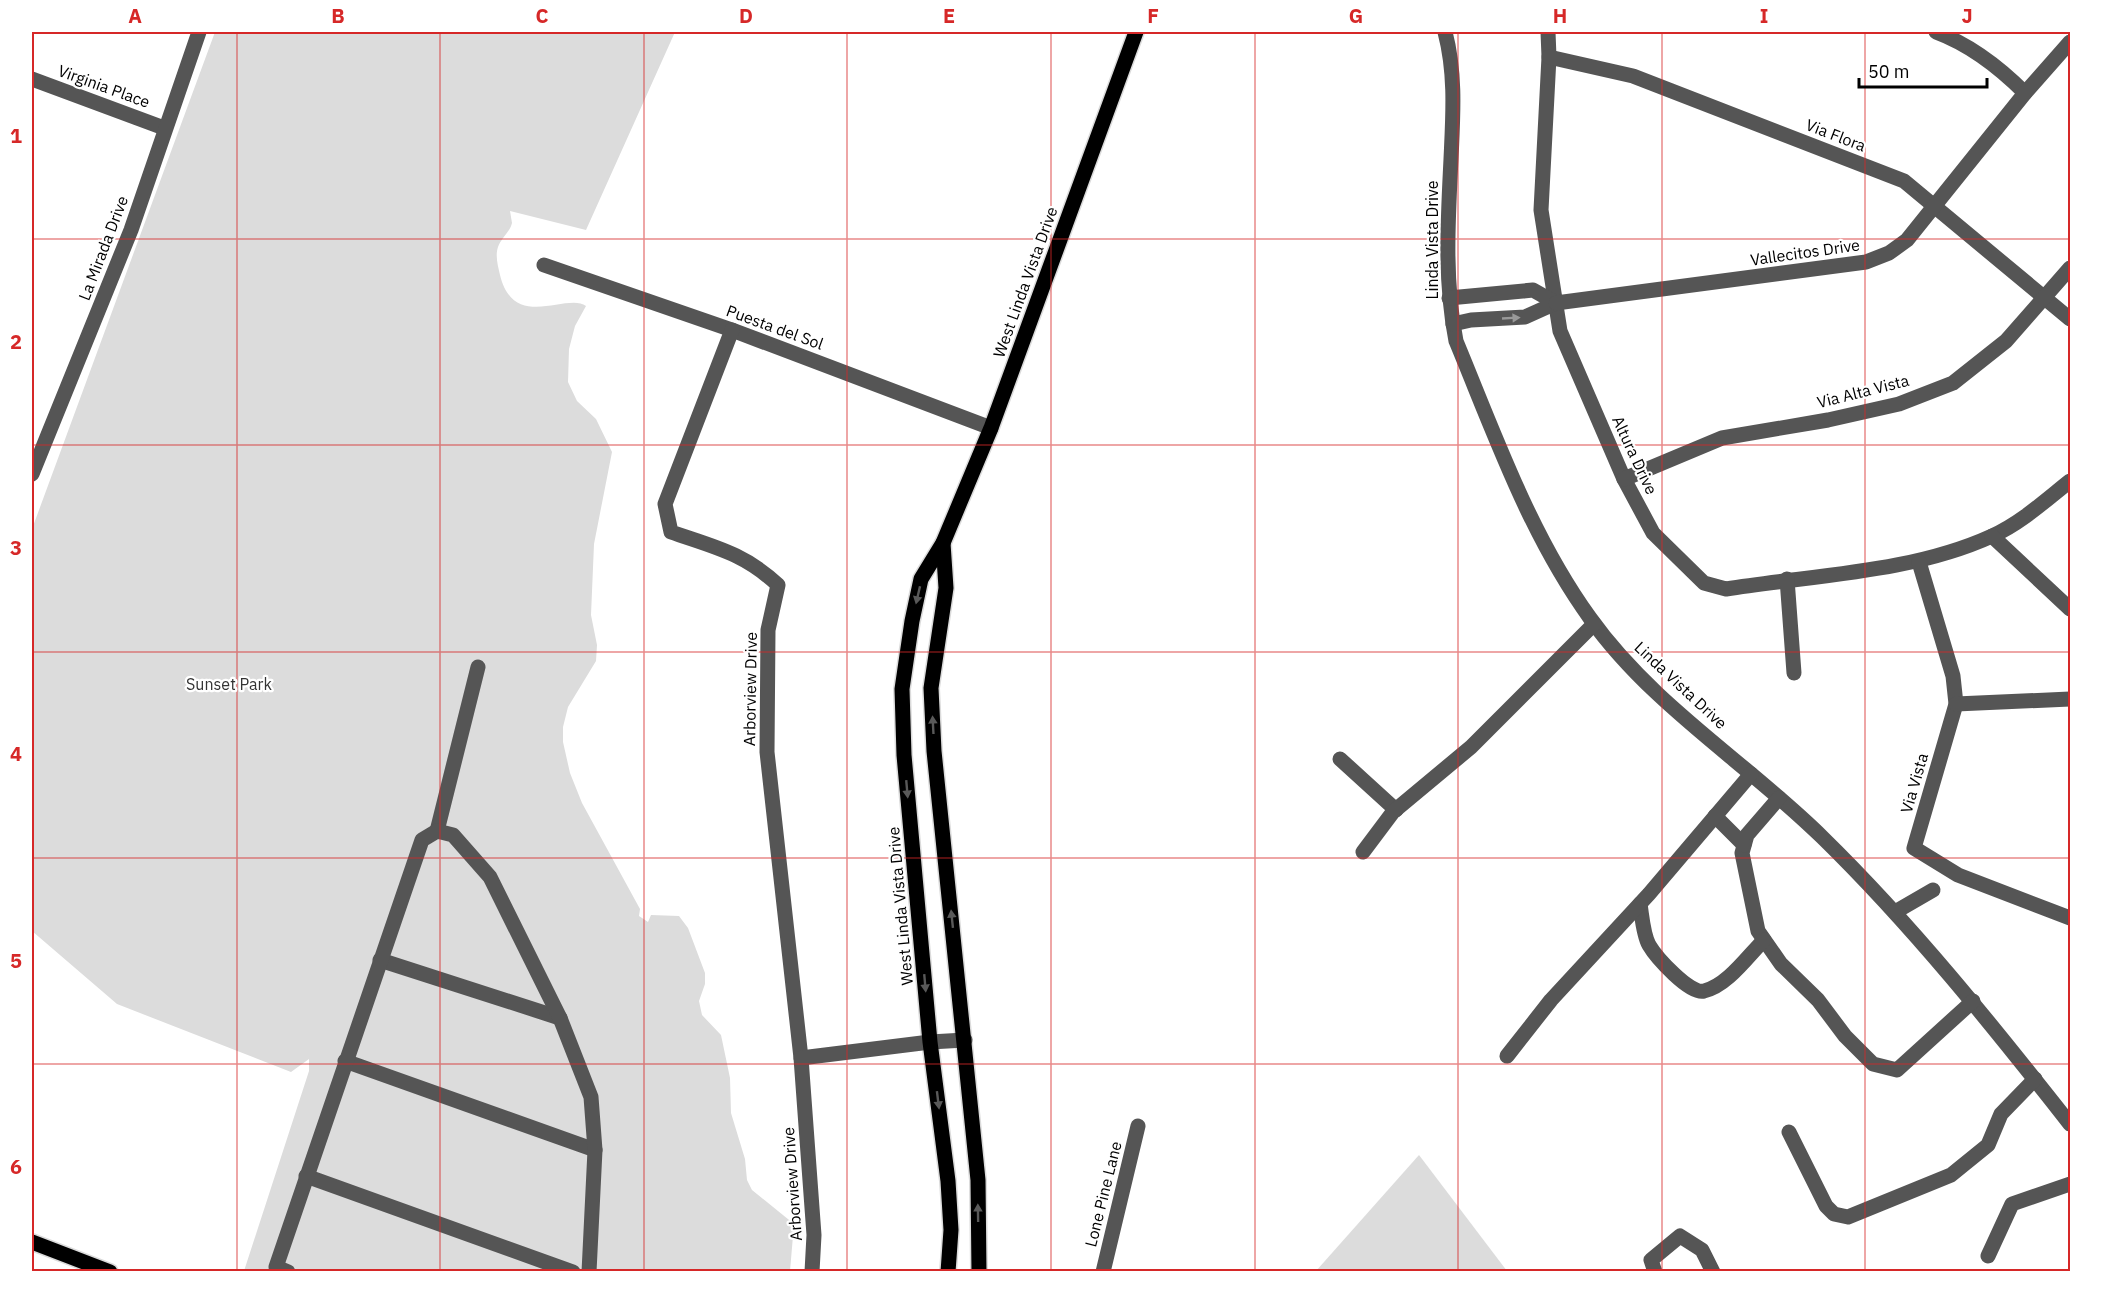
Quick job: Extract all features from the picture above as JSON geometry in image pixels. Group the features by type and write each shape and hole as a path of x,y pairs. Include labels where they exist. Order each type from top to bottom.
{"main road":[{"name":"West Linda Vista Drive","path":"948,1272 951,1230 948,1181 930,1042 904,754 902,689 912,621 921,579 943,543 991,428 1136,32"},
{"name":"West Linda Vista Drive","path":"943,543 946,588 931,688 934,751 978,1180 979,1272"},
{"path":"32,1242 110,1272"}],"street":[{"name":"La Mirada Drive","path":"32,474 131,230 164,128 199,32"},
{"name":"Linda Vista Drive","path":"1445,32 1452,58 1454,89 1447,248 1449,298 1456,341 1538,532 1594,624 1645,680 1821,836 1896,912 1973,1001 2070,1124"},
{"name":"Altura Drive","path":"1548,32 1549,57 1541,210 1560,331 1624,479 1653,533 1704,583 1726,589 1920,561 1992,536 2030,513 2070,481"},
{"path":"1936,32 1955,39 2001,68 2025,93"},
{"name":"Vallecitos Drive","path":"1453,324 1471,320 1525,317 1556,303 1866,262 1888,253 1907,240 1936,207 2025,93 2070,42"},
{"name":"Via Flora","path":"1549,57 1633,76 1904,181 2070,319"},
{"name":"Virginia Place","path":"32,79 164,128"},
{"name":"Puesta del Sol","path":"544,265 732,330 991,428"},
{"name":"Via Alta Vista","path":"1624,479 1722,438 1828,420 1899,404 1953,383 2006,341 2070,268"},
{"path":"1449,298 1533,290 1556,303"},
{"name":"Arborview Drive","path":"732,330 665,504 671,532 725,550 757,566 778,585 768,630 767,752 801,1058 814,1235 812,1272"},
{"path":"1992,536 2070,609"},
{"name":"Via Vista","path":"1920,561 1953,676 1956,704 1914,848 1958,875 2070,918"},
{"path":"1787,579 1794,673"},
{"path":"1363,852 1396,810 1471,747 1594,624"},
{"path":"437,831 478,667"},
{"path":"1956,704 2070,699"},
{"path":"1340,759 1396,810"},
{"path":"1507,1056 1551,1000 1640,904 1751,774"},
{"path":"1779,798 1747,835 1742,853 1758,931 1781,964 1818,1000 1845,1036 1873,1064 1897,1070 1973,1001"},
{"path":"1715,816 1744,845"},
{"path":"288,1272 276,1267 306,1176 422,840 437,831 453,835 490,877 560,1018 591,1097 595,1150 589,1272"},
{"path":"1896,912 1933,890"},
{"path":"1640,904 1649,945 1683,983 1696,992 1705,991 1721,982 1764,940"},
{"path":"380,960 560,1018"},
{"path":"801,1058 930,1042 965,1040"},
{"path":"345,1061 595,1150"},
{"path":"1789,1132 1826,1206 1834,1214 1848,1217 1951,1175 1988,1145 2001,1114 2035,1079"},
{"name":"Lone Pine Lane","path":"1103,1272 1138,1126"},
{"path":"306,1176 573,1272"},
{"path":"1988,1256 2012,1204 2070,1184"},
{"path":"1655,1272 1651,1260 1680,1236 1702,1250 1713,1272"}],"green space":[{"name":"Sunset Park","path":"215,32 675,32 586,230 510,211 512,223 499,244 497,257 500,275 507,292 517,302 541,307 567,303 586,306 575,326 569,349 568,382 577,401 596,419 612,452 594,544 591,615 597,645 596,661 568,707 563,727 563,742 570,773 582,803 640,909 639,916 648,922 651,915 679,916 688,928 705,973 705,984 699,1001 702,1015 721,1035 730,1078 731,1113 745,1159 747,1180 752,1190 794,1224 790,1271 244,1271 309,1071 309,1059 291,1072 117,1004 32,931 32,529"},
{"path":"1419,1155 1507,1271 1316,1271"}]}
